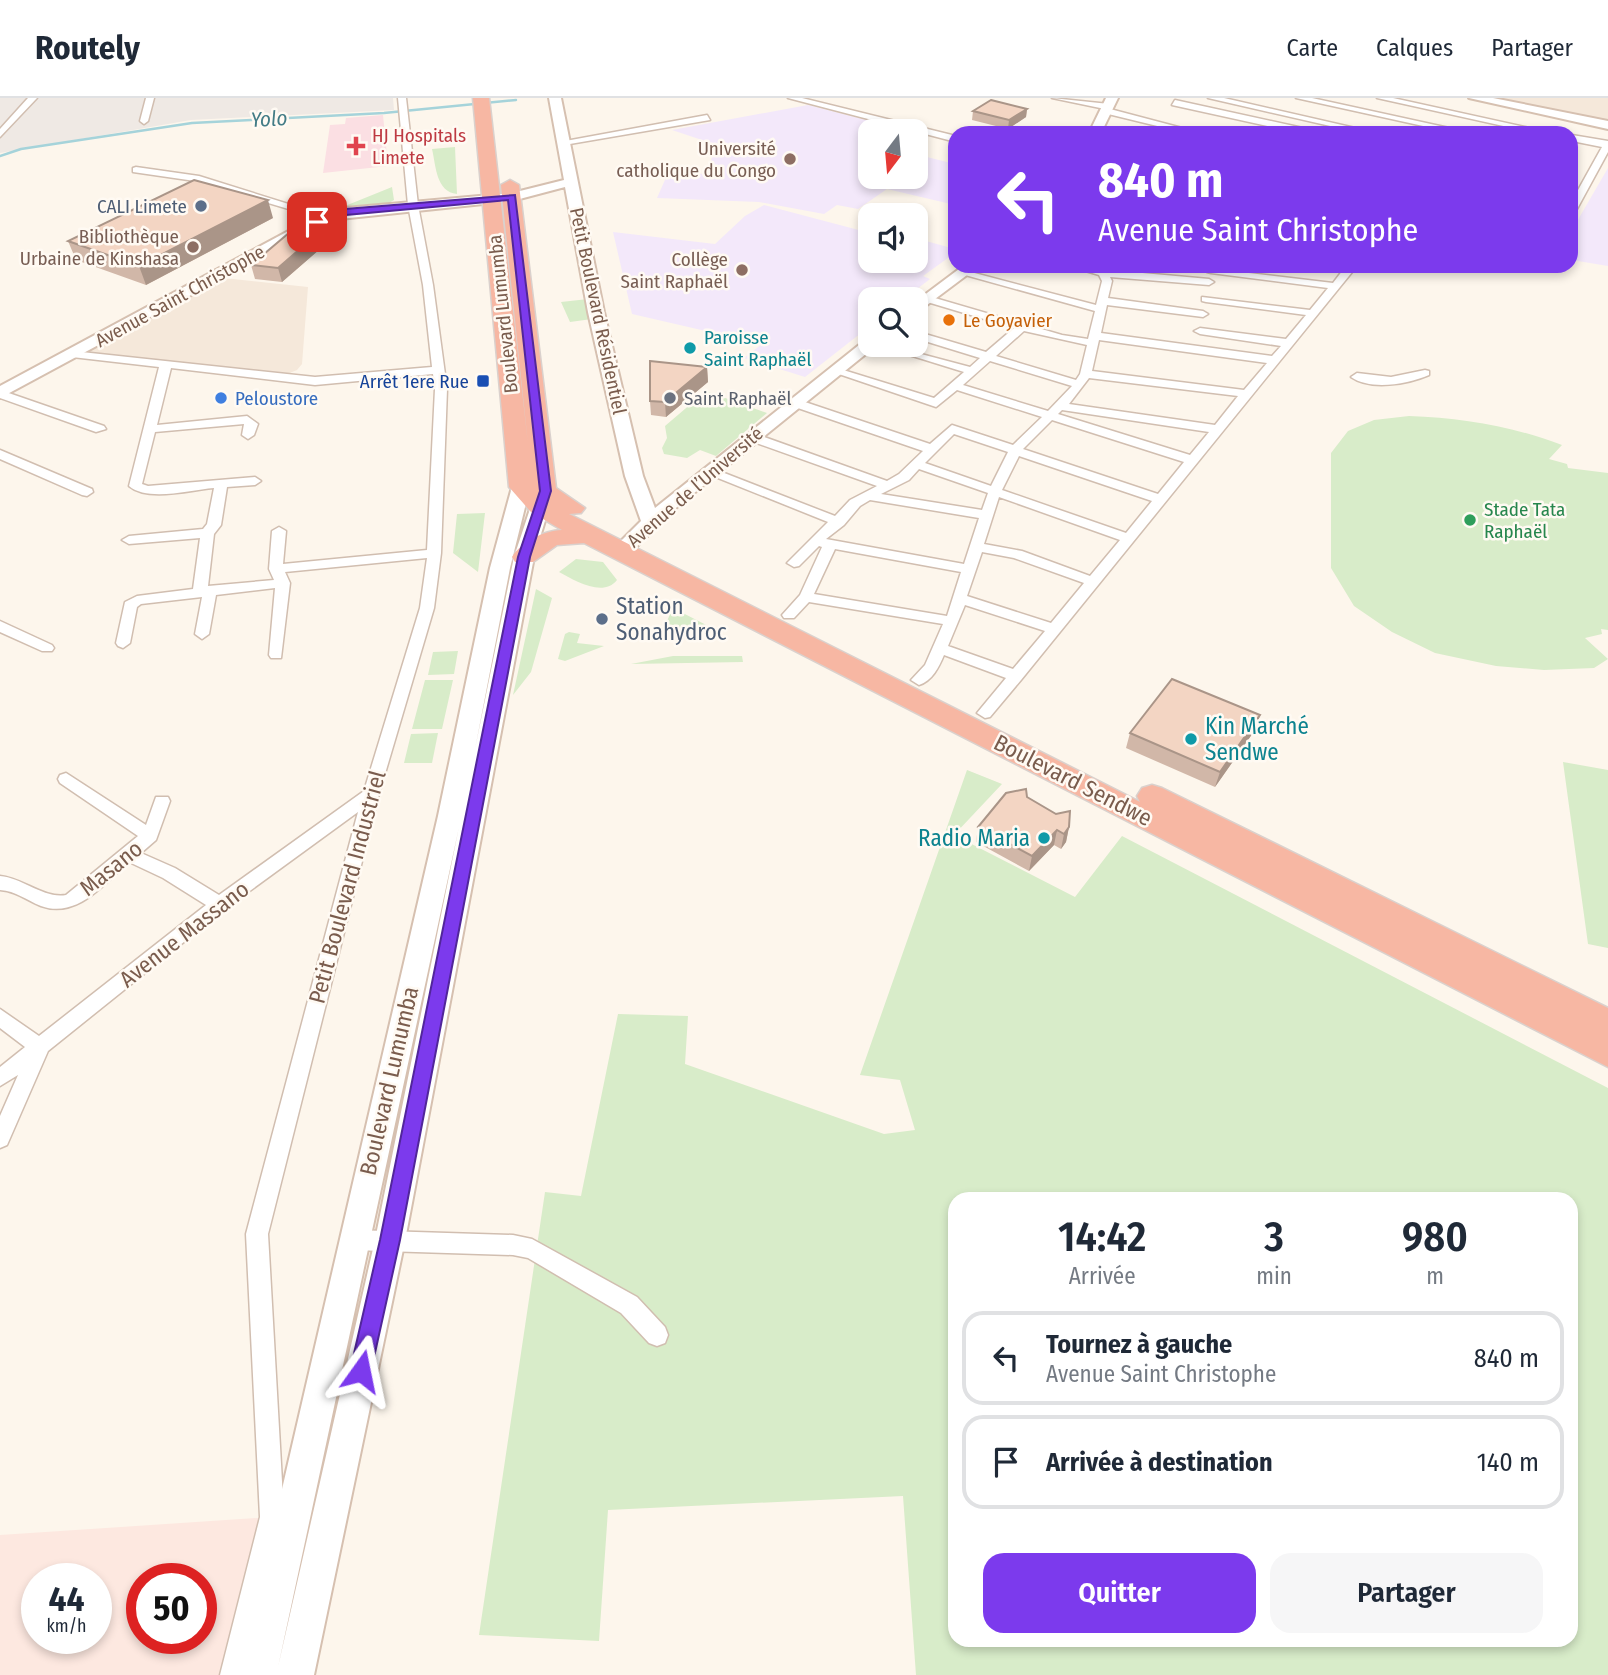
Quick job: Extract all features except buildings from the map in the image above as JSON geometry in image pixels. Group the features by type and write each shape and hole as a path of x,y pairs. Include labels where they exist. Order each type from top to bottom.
{"highway":[{"name":"Boulevard Lumumba","path":"490,104 512,197 535,495"},
{"name":"Boulevard Lumumba","path":"490,104 491,199 535,495"},
{"name":"Boulevard Sendwe","path":"535,495 586,525 635,537 798,606 919,680 1608,1024"},
{"path":"524,557 551,538 586,525"},
{"name":"Boulevard Sendwe","path":"635,537 1608,1052"}],"main road":[{"path":"1475,98 1608,125"},
{"name":"Petit Boulevard Résidentiel","path":"555,101 580,242 634,476 635,537"},
{"path":"1098,126 1109,105"},
{"name":"Avenue Saint Christophe","path":"0,394 325,217 413,205 512,197 570,182"},
{"path":"928,299 962,273"},
{"name":"Avenue de l’Université","path":"635,537 709,472 858,354"},
{"name":"Boulevard Lumumba","path":"295,1675 390,1240 535,495"},
{"name":"Boulevard Lumumba","path":"258,1675 352,1240 461,766 490,606 535,495"}],"street":[{"path":"0,134 33,98"},
{"path":"144,121 150,98"},
{"path":"793,98 948,137"},
{"path":"1056,98 1167,110 1268,126"},
{"path":"1213,98 1341,126"},
{"path":"1300,98 1434,126"},
{"path":"1381,98 1506,126"},
{"name":"Petit Boulevard Industriel","path":"233,1675 272,1517 257,1234 371,794 427,608 434,553 441,424 438,370 428,285 413,205 402,109"},
{"path":"1150,126 1167,110"},
{"path":"1167,110 1188,126"},
{"path":"564,142 707,118"},
{"path":"1578,139 1608,145 1578,190"},
{"path":"136,170 196,178 325,217"},
{"path":"982,273 1101,305 1203,314"},
{"path":"919,680 931,667 952,621 986,515 1015,450 1082,379 1107,281 1105,273"},
{"path":"1196,349 1211,273 1335,286"},
{"path":"985,713 1052,628 1093,582 1272,360 1346,273"},
{"path":"928,299 1061,338 1196,349 1272,360"},
{"path":"1206,299 1312,313"},
{"path":"836,371 936,403 1023,326"},
{"path":"1200,331 1287,343"},
{"path":"928,338 1082,379 1247,394"},
{"path":"72,355 315,382 438,370"},
{"path":"926,357 973,372"},
{"path":"166,364 135,486 139,489 256,481"},
{"path":"1357,377 1371,380 1413,379 1425,373"},
{"path":"956,386 1054,411 1192,460"},
{"path":"0,394 100,429"},
{"path":"796,403 931,449"},
{"path":"1054,411 1217,429"},
{"path":"149,429 247,421 252,424 248,435"},
{"path":"952,621 798,606 825,542 839,522 866,496 890,486 952,429 1160,499"},
{"path":"752,437 890,486"},
{"path":"0,454 87,492"},
{"path":"916,464 1128,538"},
{"path":"709,472 839,522"},
{"path":"202,634 207,533 214,525 220,484"},
{"path":"866,496 986,515"},
{"path":"276,655 283,583 276,569 279,531"},
{"path":"130,540 207,533"},
{"path":"794,563 825,542 970,569"},
{"path":"977,547 1017,554 1093,582"},
{"path":"276,569 434,553"},
{"path":"123,643 133,602 205,590 283,583"},
{"path":"959,598 1052,628"},
{"path":"0,626 47,648"},
{"path":"939,648 1016,676"},
{"path":"66,779 150,836"},
{"name":"Avenue Massano","path":"0,1077 219,904 371,794"},
{"name":"Masano","path":"0,883 17,884 48,904 58,905 71,901 150,836 162,801"},
{"path":"127,854 169,873 219,904"},
{"path":"0,1017 40,1047 0,1139"},
{"path":"352,1240 513,1245 532,1249 629,1305 657,1335"}],"shaded area":[{"path":"0,98 393,98 394,110 191,120 0,153"},
{"path":"1485,98 1608,98 1608,124"},
{"name":"Université catholique du Congo","path":"808,105 862,119 858,119 858,189 887,189 867,203 858,203 858,209 837,205 824,214 759,202 657,198 668,173 709,174 714,144 672,130"},
{"name":"HJ Hospitals Limete","path":"383,115 388,166 323,173 330,125 345,124 346,118"},
{"name":"Université catholique du Congo","path":"928,157 948,162 948,203 887,189 928,189"},
{"path":"1608,168 1608,266 1578,261 1578,220"},
{"name":"Collège Saint Raphaël","path":"764,205 858,230 858,273 927,273 923,276 930,279 920,287 858,287 858,335 805,377 744,358 762,344 632,314 613,232 715,244 745,216"},
{"name":"Collège Saint Raphaël","path":"928,242 948,247 948,258 928,272"},
{"path":"224,278 308,287 302,364 297,370 282,376 82,355"},
{"path":"272,1517 233,1675 0,1675 0,1535"}],"green space":[{"path":"455,147 457,194 445,189 441,183 432,149"},
{"path":"392,187 394,200 389,203 345,206"},
{"path":"588,299 592,319 570,322 561,302"},
{"path":"706,391 767,413 716,456 700,450 687,458 664,454 662,448 667,438 665,426"},
{"name":"Stade Tata Raphaël","path":"1409,416 1468,421 1525,433 1562,445 1549,459 1567,464 1568,468 1608,473 1608,630 1601,629 1602,634 1585,638 1608,659 1594,668 1544,670 1496,666 1435,653 1392,632 1354,606 1331,568 1331,453 1348,431 1374,420"},
{"path":"485,513 478,572 453,553 457,514"},
{"path":"576,559 603,562 617,580 604,587 588,586 559,572"},
{"path":"536,589 552,598 531,672 513,695"},
{"path":"673,608 720,632 673,633 666,623"},
{"path":"565,634 580,634 577,643 604,646 565,661 558,659"},
{"path":"458,651 454,674 428,675 433,652"},
{"path":"673,656 742,656 743,662 631,664"},
{"path":"425,680 453,680 442,729 412,729"},
{"path":"438,733 432,763 404,763 411,734"},
{"path":"1563,762 1608,770 1608,948 1588,944"},
{"path":"967,770 1002,784 954,835 1075,897 1122,836 1608,1088 1608,1675 916,1675 903,1496 608,1510 599,1641 479,1635 545,1192 581,1196 618,1014 688,1016 685,1064 884,1134 915,1130 900,1080 860,1075"}],"waterway":[{"name":"Yolo","path":"0,156 21,149 192,123 384,113 516,100"}],"place":[{"name":"HJ Hospitals Limete","path":"356,146"},
{"name":"Université catholique du Congo","path":"790,159"},
{"name":"CALI Limete","path":"201,206"},
{"name":"Bibliothèque Urbaine de Kinshasa","path":"193,247"},
{"name":"Collège Saint Raphaël","path":"742,270"},
{"name":"Le Goyavier","path":"949,320"},
{"name":"Paroisse Saint Raphaël","path":"690,348"},
{"name":"Arrêt 1ere Rue","path":"483,381"},
{"name":"Peloustore","path":"221,398"},
{"name":"Saint Raphaël","path":"670,398"},
{"name":"Stade Tata Raphaël","path":"1470,520"},
{"name":"Station Sonahydroc","path":"602,619"},
{"name":"Kin Marché Sendwe","path":"1191,739"},
{"name":"Radio Maria","path":"1044,838"}],"route":[{"path":"317,222 345,212 512,197 545,491 524,557 390,1240 361,1371"}]}
